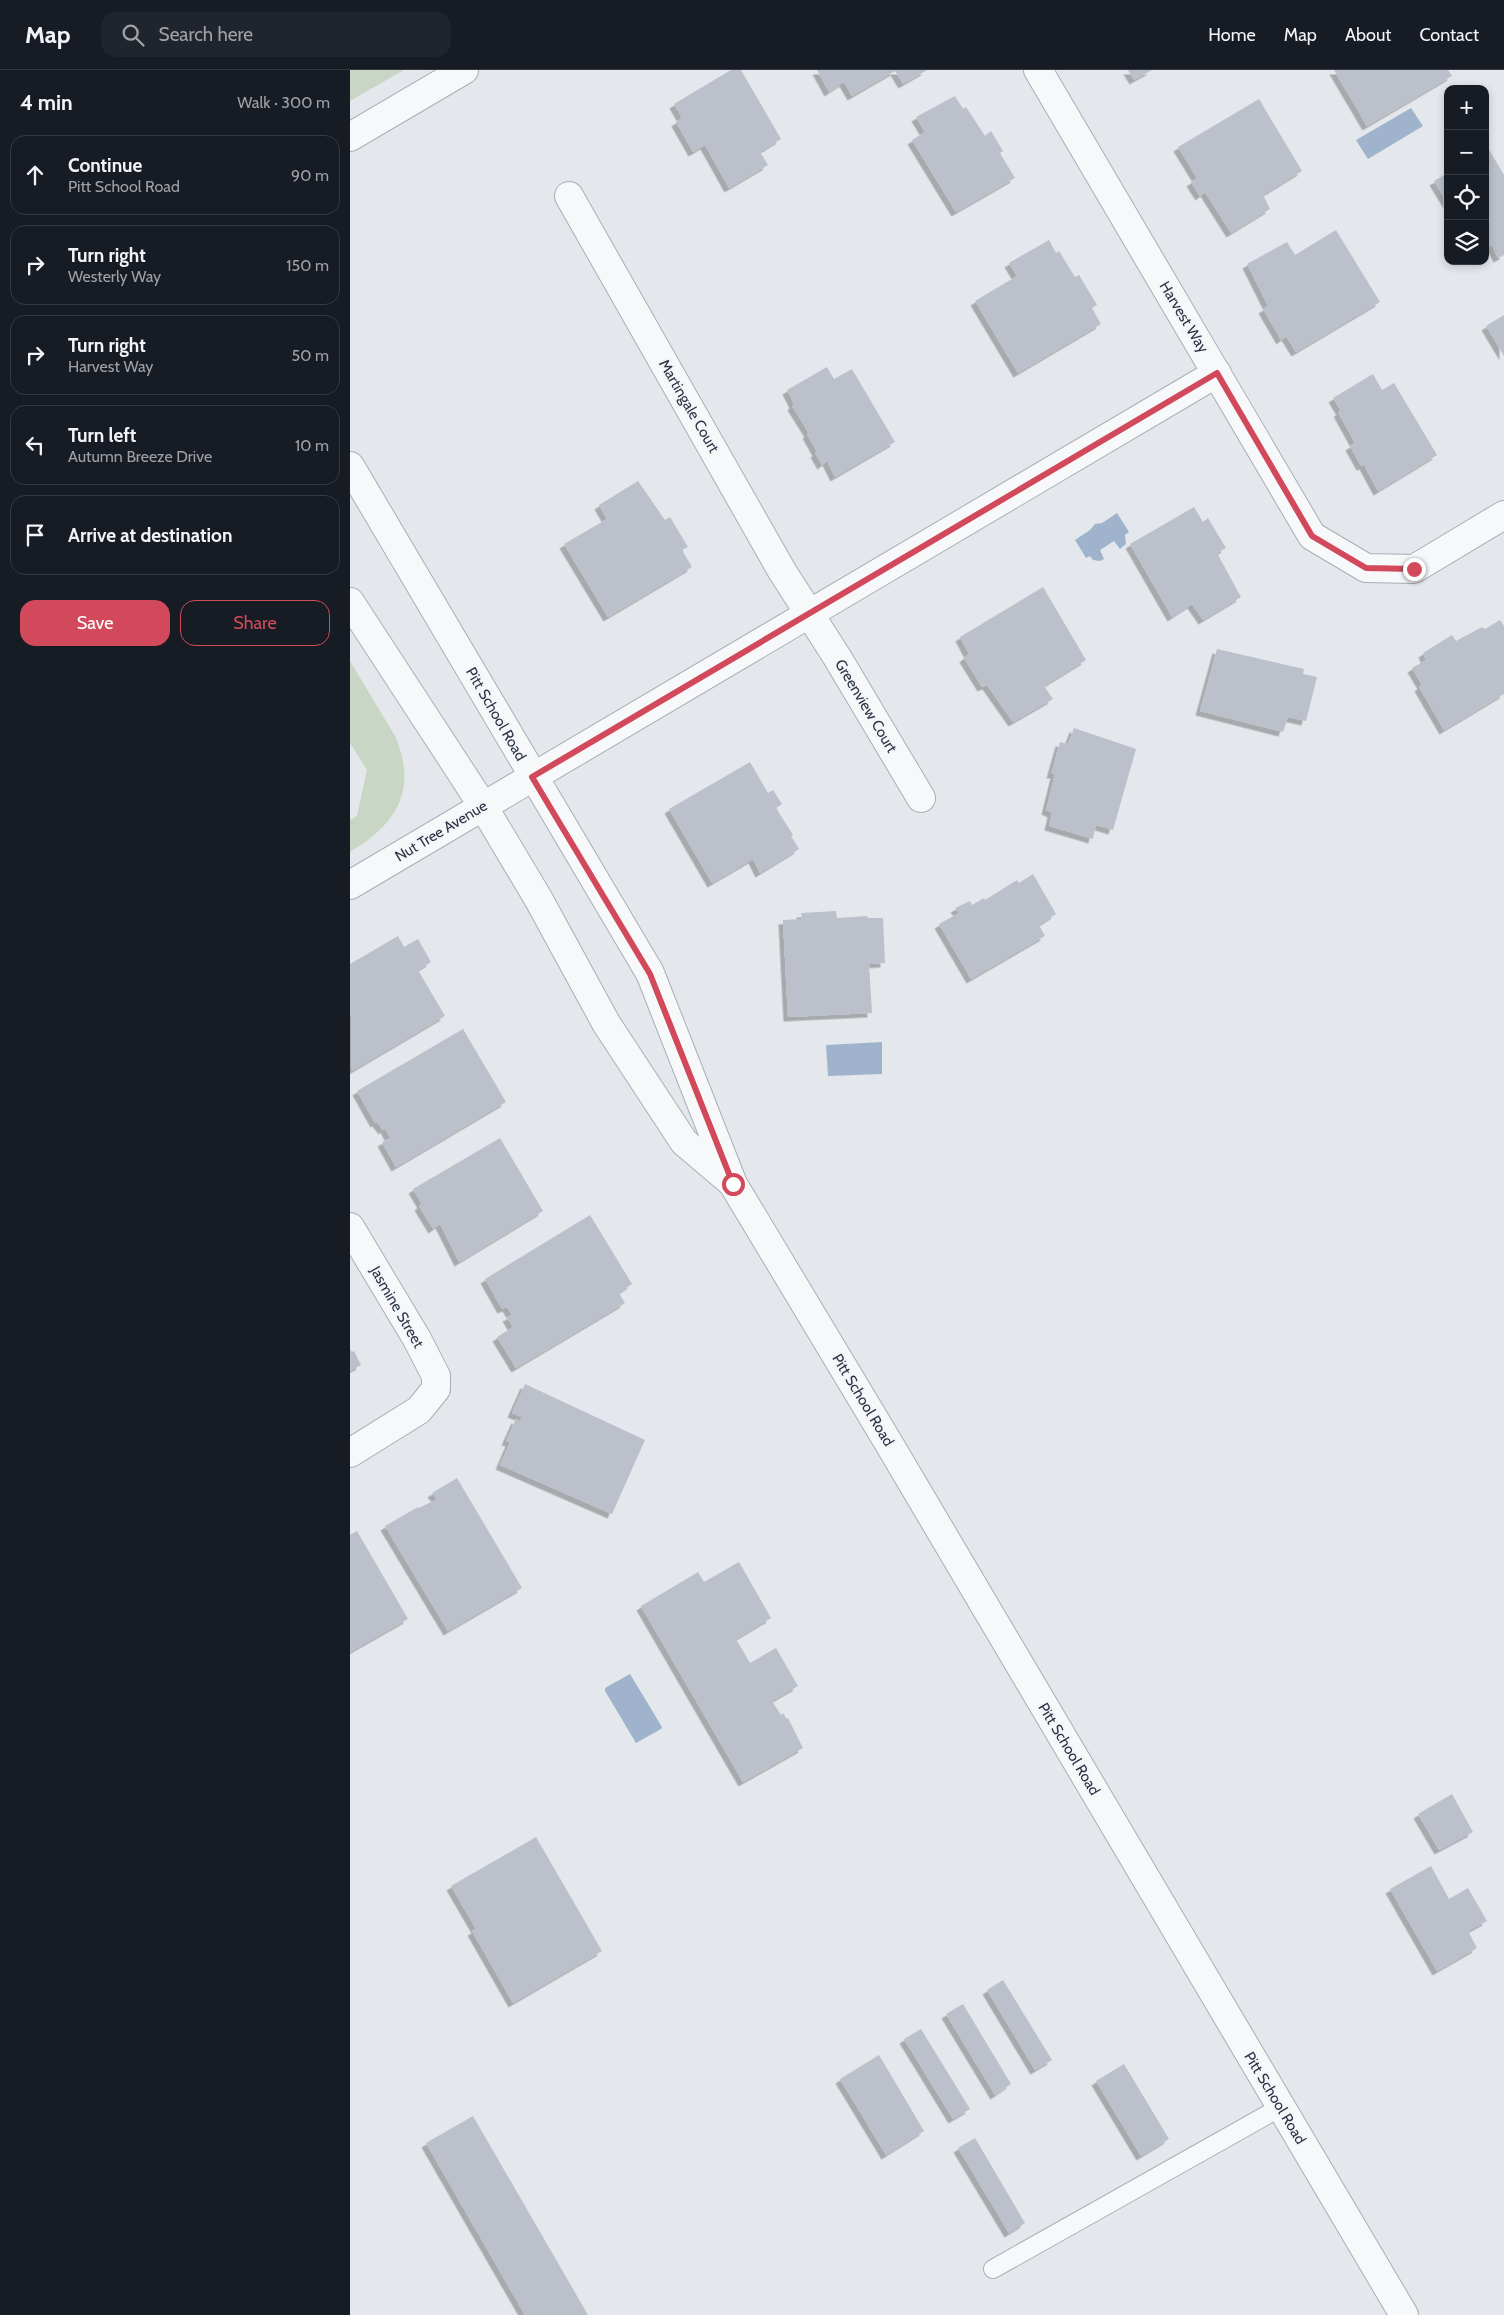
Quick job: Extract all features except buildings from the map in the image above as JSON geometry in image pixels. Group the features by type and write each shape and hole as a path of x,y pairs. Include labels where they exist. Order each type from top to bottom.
{"street":[{"path":"350,137 464,70"},
{"name":"Harvest Way","path":"1038,70 1312,536 1366,568 1414,569 1504,515"},
{"name":"Martingale Court","path":"569,196 782,570 810,615"},
{"name":"Nut Tree Avenue","path":"350,885 1217,373"},
{"name":"Pitt School Road","path":"350,466 405,556 532,777 650,974 733,1184 1404,2315"},
{"name":"Pitt School Road","path":"350,602 483,806 539,900 606,1023 668,1118 684,1142 733,1184"},
{"name":"Greenview Court","path":"810,615 921,798"},
{"name":"Jasmine Street","path":"350,1227 417,1339 436,1376 436,1390 418,1410 350,1453"}],"lane":[{"path":"993,2269 1281,2107"}],"green space":[{"path":"350,70 404,70 350,101"},
{"path":"350,661 395,736 402,755 404,773 403,789 399,804 391,817 380,830 350,852 350,820 357,816 367,770 350,743"}],"water":[{"path":"1411,108 1423,126 1368,159 1356,140"},
{"path":"1117,513 1129,532 1125,535 1126,544 1120,549 1114,541 1100,550 1104,559 1100,561 1093,560 1090,556 1086,558 1075,540 1090,530 1095,524 1102,523"},
{"path":"882,1042 882,1074 828,1076 826,1045"},
{"path":"630,1674 662,1727 636,1743 605,1691 605,1688"}],"route":[{"path":"733,1184 650,974 532,777 810,615 1217,373 1312,536 1366,568 1414,569"}]}
